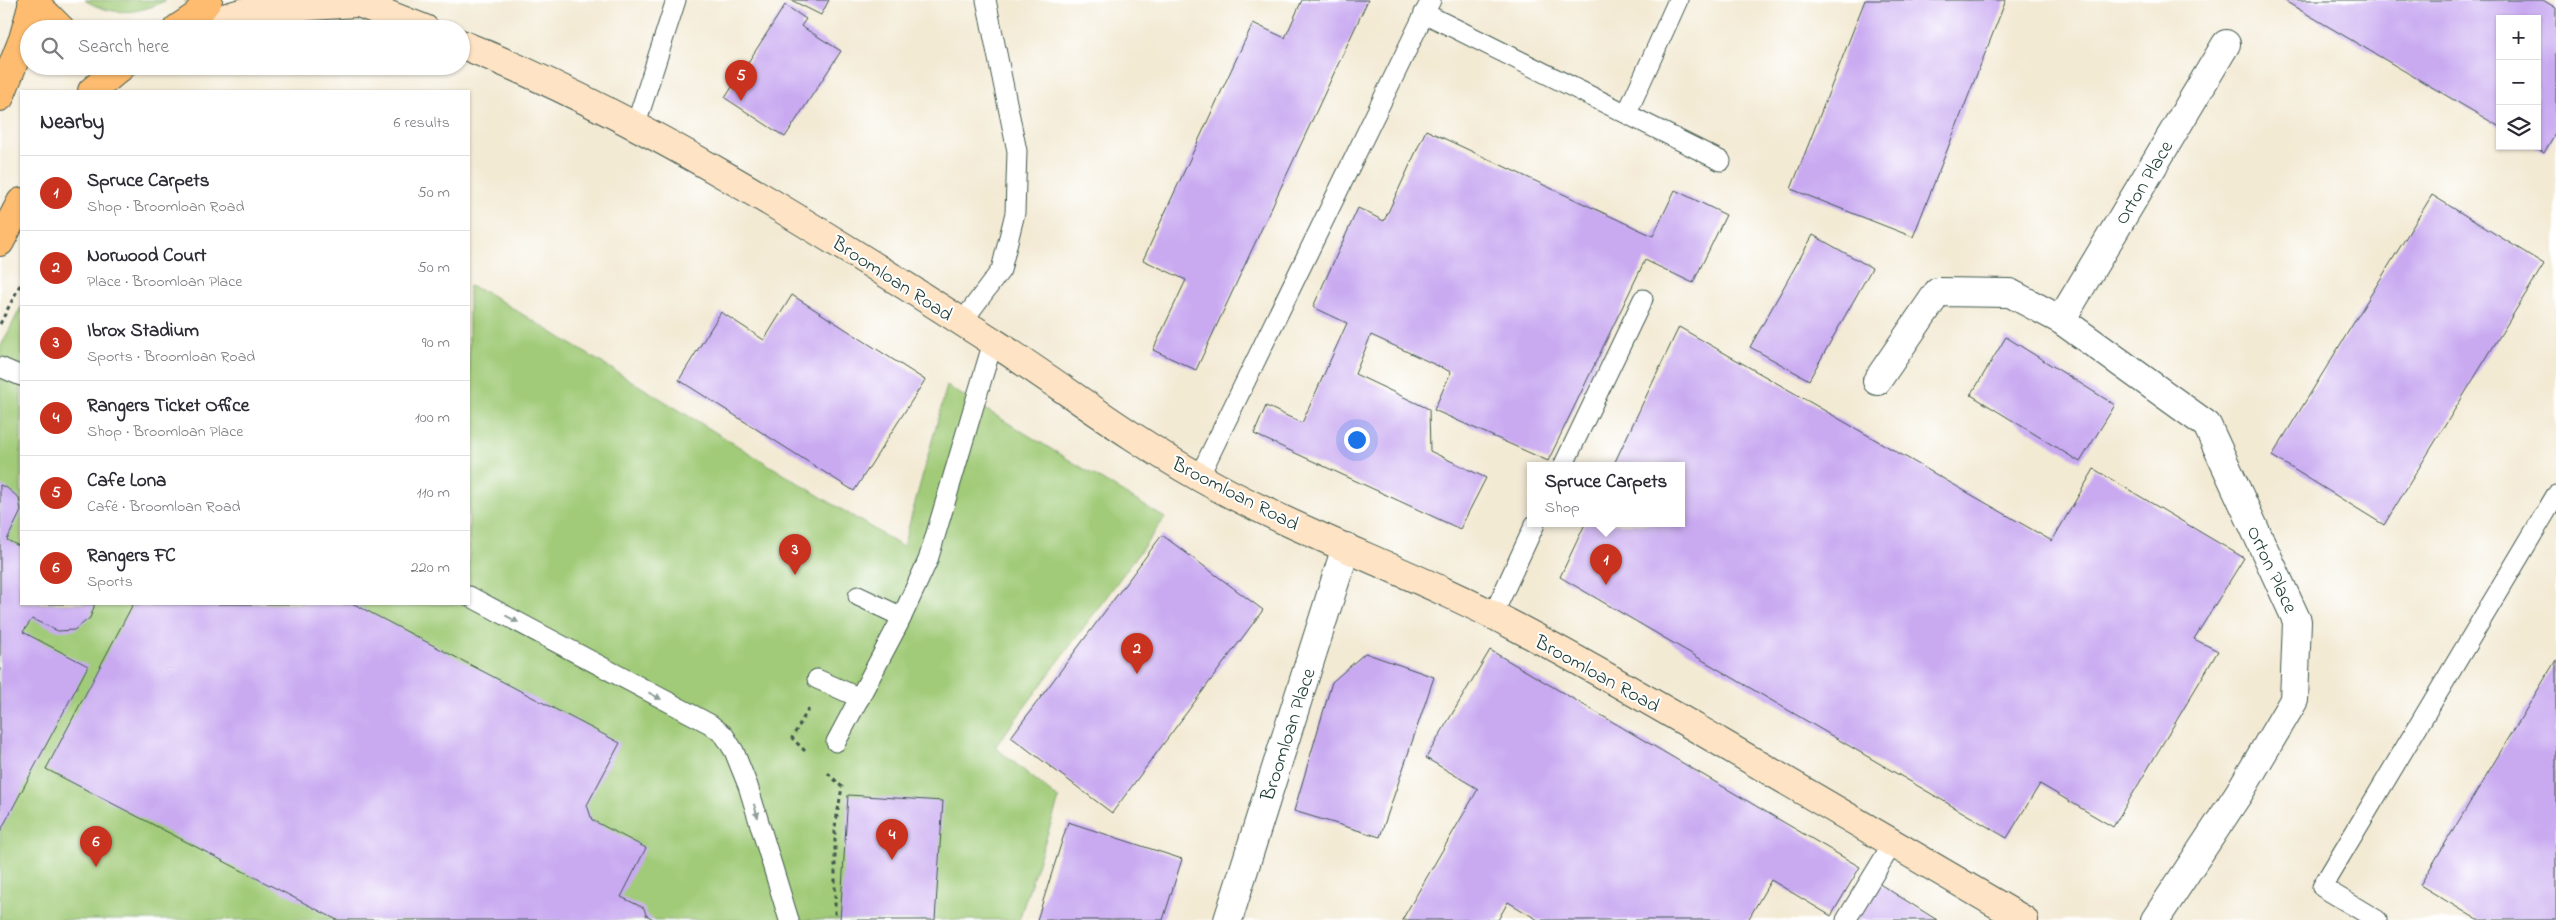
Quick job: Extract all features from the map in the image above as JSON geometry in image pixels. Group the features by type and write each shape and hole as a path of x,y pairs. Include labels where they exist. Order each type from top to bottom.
{"main road":[{"path":"190,20 208,0"},
{"path":"27,20 32,2 51,20"},
{"path":"0,97 20,48"},
{"path":"93,90 111,75"},
{"path":"0,242 20,204"}],"street":[{"path":"217,20 252,10 354,2 401,20"},
{"name":"Orton Place","path":"2061,320 2226,44"},
{"name":"Broomloan Road","path":"470,48 557,86 636,124 804,221 1199,477 1493,615 1639,695 2024,920"},
{"name":"Orton Place","path":"1876,381 1938,292 2010,293 2061,320 2207,426 2297,621 2294,700 2239,793 2155,920"},
{"name":"Broomloan Place","path":"1228,920 1346,547"}],"lane":[{"path":"636,124 676,0"},
{"path":"962,322 1001,270 1015,213 1017,151 986,0"},
{"path":"1627,112 1678,0"},
{"path":"1199,477 1428,6 1721,161"},
{"path":"1564,462 1643,300"},
{"path":"836,742 902,617 928,560 993,342"},
{"path":"0,367 20,376"},
{"path":"2377,920 2322,887 2556,495"},
{"path":"1493,615 1534,527"},
{"path":"858,596 902,617"},
{"path":"470,597 701,720 724,735 734,751 748,786 789,920"},
{"path":"817,680 860,698"},
{"path":"1846,920 1893,843"}],"path":[{"path":"0,324 20,285"},
{"path":"806,752 792,738 817,693 817,680"},
{"path":"820,766 842,786 834,827 835,920"}],"green space":[{"path":"85,0 166,0 136,11 126,12 105,9"},
{"path":"470,286 486,292 903,547 947,386 1165,518 995,747 1059,799 1019,920 0,920 0,348 20,309 20,605 470,605"}],"building":[{"path":"791,0 829,0 821,15"},
{"path":"1302,0 1368,0 1196,370 1153,350 1186,280 1143,260 1253,23 1285,38"},
{"path":"1865,0 2006,0 1913,237 1791,189"},
{"path":"2283,0 2543,0 2556,8 2556,132 2544,153 2539,150 2541,150 2541,15 2496,15 2496,125"},
{"path":"785,5 806,19 801,26 841,51 785,137 725,98"},
{"path":"1426,130 1653,236 1675,190 1726,215 1693,283 1645,260 1548,461 1434,410 1451,372 1371,335 1355,374 1429,409 1430,451 1486,478 1460,529 1254,434 1266,406 1302,423 1347,323 1313,307 1358,208 1384,221"},
{"path":"2432,195 2544,264 2384,525 2272,456"},
{"path":"1813,235 1872,268 1809,380 1750,347"},
{"path":"792,295 925,380 854,491 679,380 721,312 764,340"},
{"path":"1679,327 2052,541 2094,469 2244,558 2194,639 2218,651 2113,827 2040,784 2007,838 1560,577 1584,527 1685,527 1685,462 1615,462"},
{"path":"2006,337 2115,405 2080,462 1971,395"},
{"path":"0,485 19,498 20,513 7,540 20,546 20,605 94,605 94,607 90,618 74,630 58,631 32,619 23,632 88,666 0,832"},
{"path":"1162,535 1263,610 1112,813 1011,737"},
{"path":"132,605 356,605 620,743 587,805 592,820 646,848 621,897 644,908 646,915 655,920 337,920 46,769"},
{"path":"1490,650 1860,867 1831,916 1771,880 1748,920 1538,920 1508,902 1498,920 1402,920 1478,789 1426,758"},
{"path":"1365,653 1434,677 1380,837 1294,811 1332,682"},
{"path":"2556,660 2556,920 2478,920 2420,885"},
{"path":"848,795 943,801 935,920 840,920"},
{"path":"1068,822 1182,859 1163,920 1037,920"},
{"path":"1878,883 1937,920 1855,920"}],"place":[{"name":"Cafe Lona","path":"741,101"},
{"name":"Ibrox Stadium","path":"795,575"},
{"name":"Spruce Carpets","path":"1606,585"},
{"name":"Norwood Court","path":"1137,674"},
{"name":"Rangers Ticket Office","path":"892,860"},
{"name":"Rangers FC","path":"96,867"}]}
